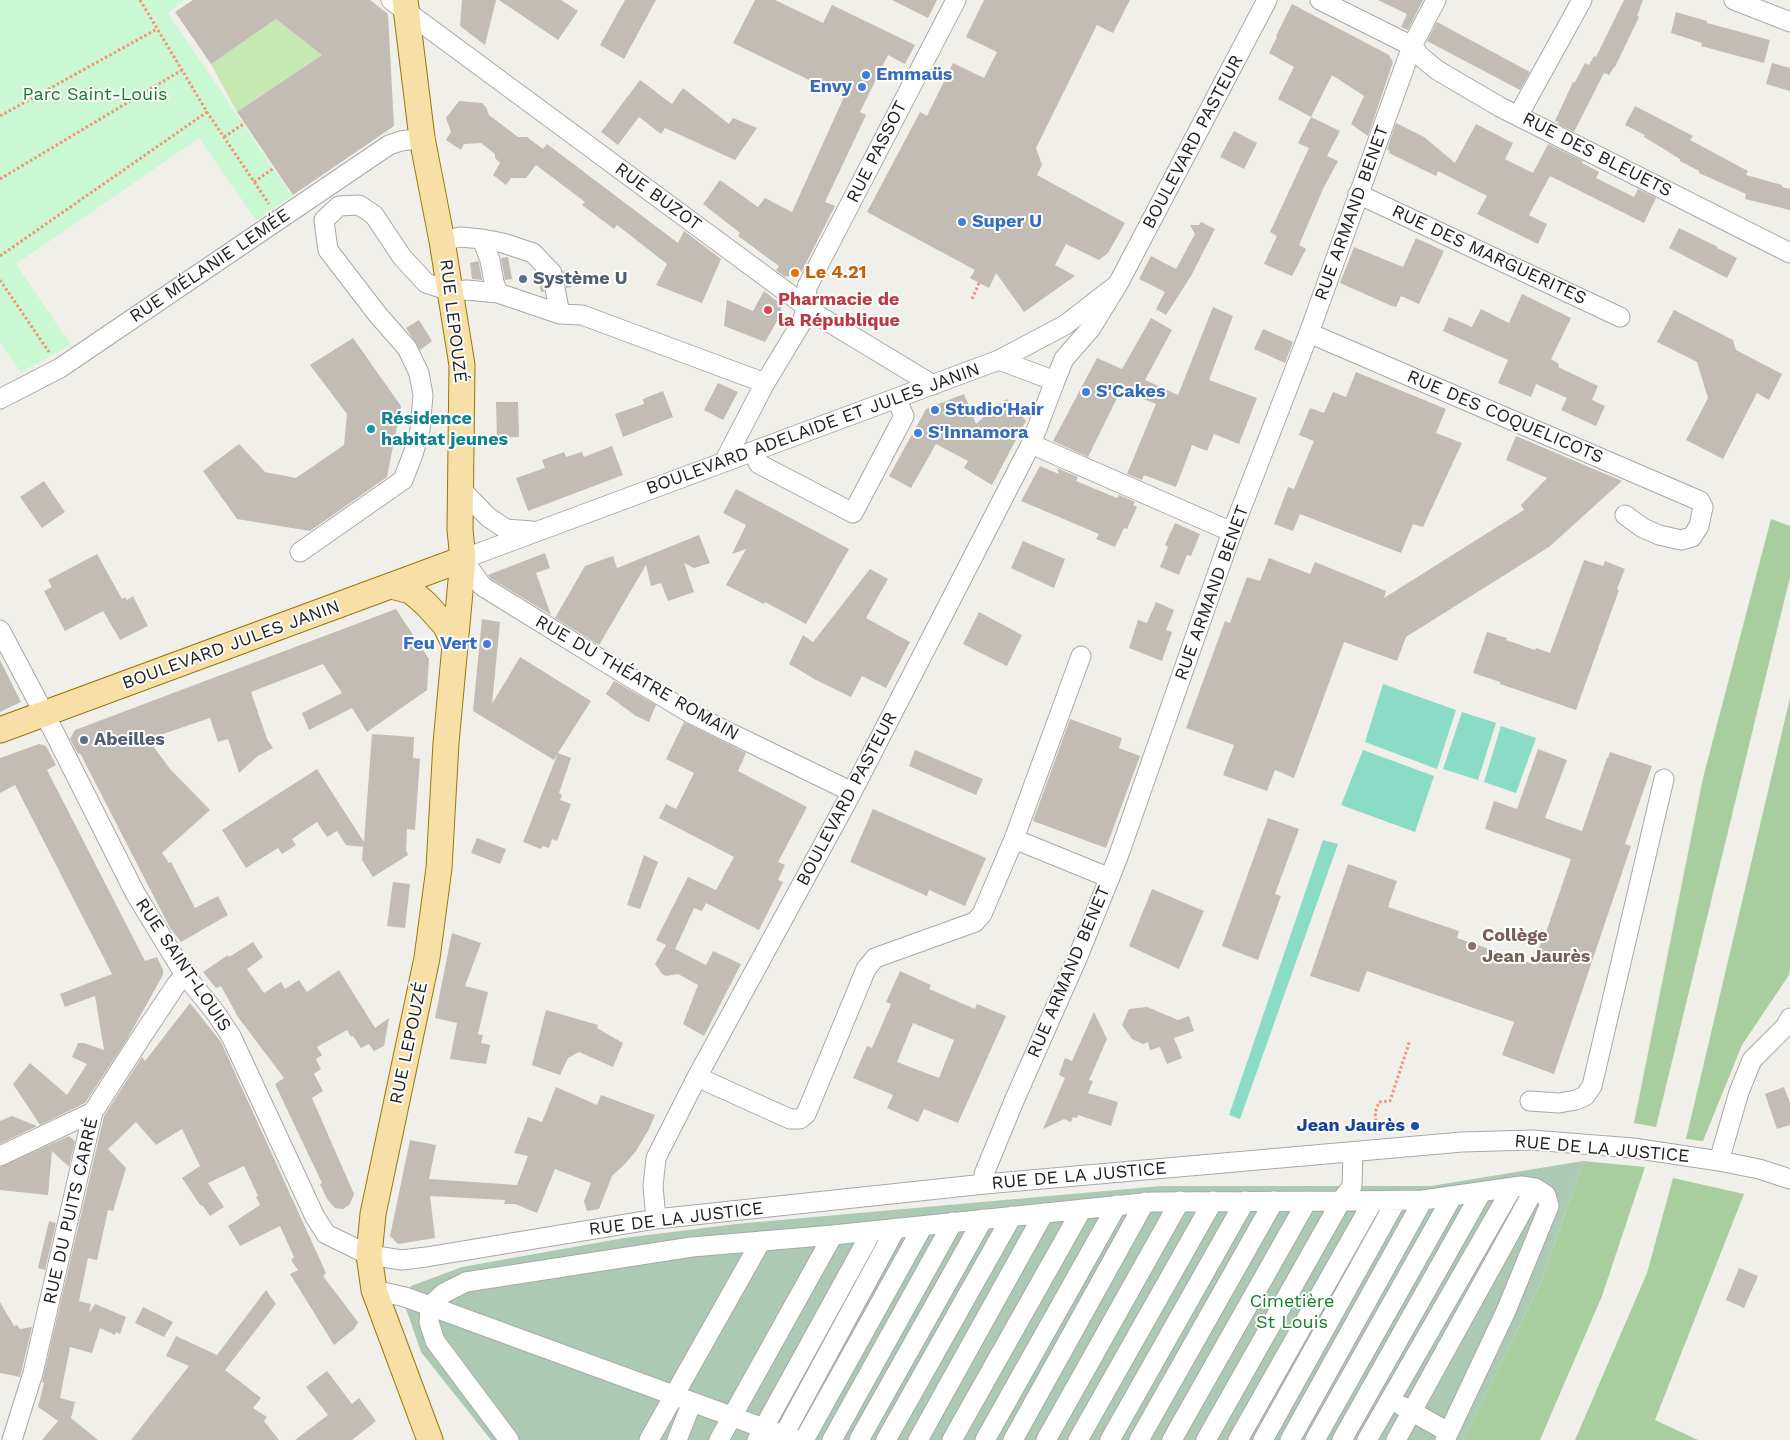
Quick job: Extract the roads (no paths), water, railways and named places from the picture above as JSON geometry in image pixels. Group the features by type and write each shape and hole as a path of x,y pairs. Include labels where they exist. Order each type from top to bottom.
{"main road":[{"name":"RUE LEPOUZÉ","path":"401,4 422,138 442,241 462,365 460,530 463,559 446,743 439,868 427,958 373,1214 369,1255 374,1290 432,1437"},
{"name":"BOULEVARD JULES JANIN","path":"0,730 309,609 390,586 463,559"},
{"path":"390,586 411,591 426,604 444,624 455,645"}],"street":[{"name":"RUE PASSOT","path":"724,462 765,383 803,320 807,287 956,0"},
{"name":"BOULEVARD PASTEUR","path":"1118,284 1267,0"},
{"name":"RUE DES BLEUETS","path":"1320,0 1412,46 1420,56 1437,70 1518,116 1790,253"},
{"name":"RUE ARMAND BENET","path":"985,1184 984,1174 1110,878 1144,787 1232,532 1309,333 1412,46 1436,0"},
{"path":"1518,116 1582,0"},
{"path":"1734,0 1790,22"},
{"name":"RUE BUZOT","path":"401,4 806,307 933,385"},
{"name":"RUE MÉLANIE LEMÉE","path":"0,399 60,368 389,145 422,138"},
{"name":"RUE DES MARGUERITES","path":"1358,194 1620,317"},
{"path":"300,552 403,480 414,454 420,430 422,395 419,372 407,348 378,315 328,250 324,220 339,206 359,205 374,215 402,257 426,283 450,292 467,290 498,293 560,314 582,315 765,383"},
{"path":"442,241 460,237 482,239 503,242 533,253 552,273 560,314"},
{"path":"482,239 490,260 498,293"},
{"path":"999,360 1065,325 1118,284"},
{"path":"1055,381 1064,359 1092,328 1118,284"},
{"name":"RUE DES COQUELICOTS","path":"1309,333 1700,500 1703,507 1699,526 1692,537 1681,540 1659,535 1642,528 1625,515"},
{"name":"BOULEVARD ADELAIDE ET JULES JANIN","path":"463,559 999,360 1055,381"},
{"name":"BOULEVARD PASTEUR","path":"656,1219 652,1186 656,1158 697,1077 852,792 1031,444 1055,381"},
{"path":"753,452 759,464 853,513 904,416 896,398"},
{"path":"1031,444 1232,532"},
{"path":"461,489 488,517 506,529 538,531"},
{"name":"RUE DU THÉATRE ROMAIN","path":"463,559 482,586 632,678 714,725 852,792"},
{"name":"RUE SAINT-LOUIS","path":"0,630 135,893 185,975 215,1012 231,1036 314,1216 326,1234 369,1255"},
{"path":"697,1077 790,1119 800,1119 806,1114 866,969 875,958 975,922 982,914 1014,839 1081,656"},
{"path":"1530,1101 1560,1103 1576,1100 1586,1096 1592,1086 1664,779"},
{"path":"1014,839 1110,878"},
{"name":"RUE DU PUITS CARRÉ","path":"12,1440 33,1373 93,1112 185,975"},
{"path":"1719,1161 1739,1092 1752,1060 1788,1025"},
{"path":"0,1156 93,1112"},
{"name":"RUE DE LA JUSTICE","path":"369,1255 402,1260 656,1219 985,1184 1462,1142 1532,1140 1633,1148 1719,1161 1759,1169 1790,1179"},
{"path":"1206,1440 1341,1202 1352,1186 1353,1152"},
{"path":"509,1440 435,1341 429,1322 430,1306 444,1293 466,1282 692,1247 833,1235 1145,1202 1423,1200 1452,1198 1521,1186 1535,1188 1546,1195 1549,1206 1506,1311 1446,1436 1412,1412 1268,1330"},
{"path":"1367,1440 1512,1188"},
{"path":"1396,1440 1535,1188"},
{"path":"1342,1440 1481,1193"},
{"path":"1315,1440 1452,1198"},
{"path":"1290,1440 1423,1200"},
{"path":"1172,1440 1307,1201"},
{"path":"1238,1440 1373,1201"},
{"path":"1263,1440 1396,1201"},
{"path":"1013,1440 1145,1202"},
{"path":"1046,1440 1180,1202"},
{"path":"1078,1440 1213,1202"},
{"path":"1110,1440 1245,1202"},
{"path":"1139,1440 1274,1202"},
{"path":"985,1440 1117,1206"},
{"path":"952,1440 1082,1209"},
{"path":"918,1440 1044,1213"},
{"path":"886,1440 1012,1216"},
{"path":"859,1440 984,1219"},
{"path":"832,1440 953,1222"},
{"path":"804,1440 923,1226"},
{"path":"374,1290 405,1297 674,1395 732,1417 760,1434 787,1438 896,1228"},
{"path":"760,1434 872,1231"},
{"path":"719,1440 833,1235"},
{"path":"649,1440 761,1241"},
{"path":"677,1440 692,1402"}],"place":[{"name":"Emmaüs","path":"866,75"},
{"name":"Envy","path":"862,87"},
{"name":"Super U","path":"962,222"},
{"name":"Le 4.21","path":"795,273"},
{"name":"Système U","path":"523,279"},
{"name":"Pharmacie de la République","path":"768,310"},
{"name":"S'Cakes","path":"1086,392"},
{"name":"Studio'Hair","path":"935,410"},
{"name":"Résidence habitat jeunes","path":"371,429"},
{"name":"S'Innamora","path":"918,433"},
{"name":"Feu Vert","path":"487,644"},
{"name":"Abeilles","path":"84,740"},
{"name":"Collège Jean Jaurès","path":"1472,946"},
{"name":"Jean Jaurès","path":"1415,1126"}],"park label":[{"name":"Parc Saint-Louis","path":"95,95"},
{"name":"Cimetière St Louis","path":"1292,1312"}]}
